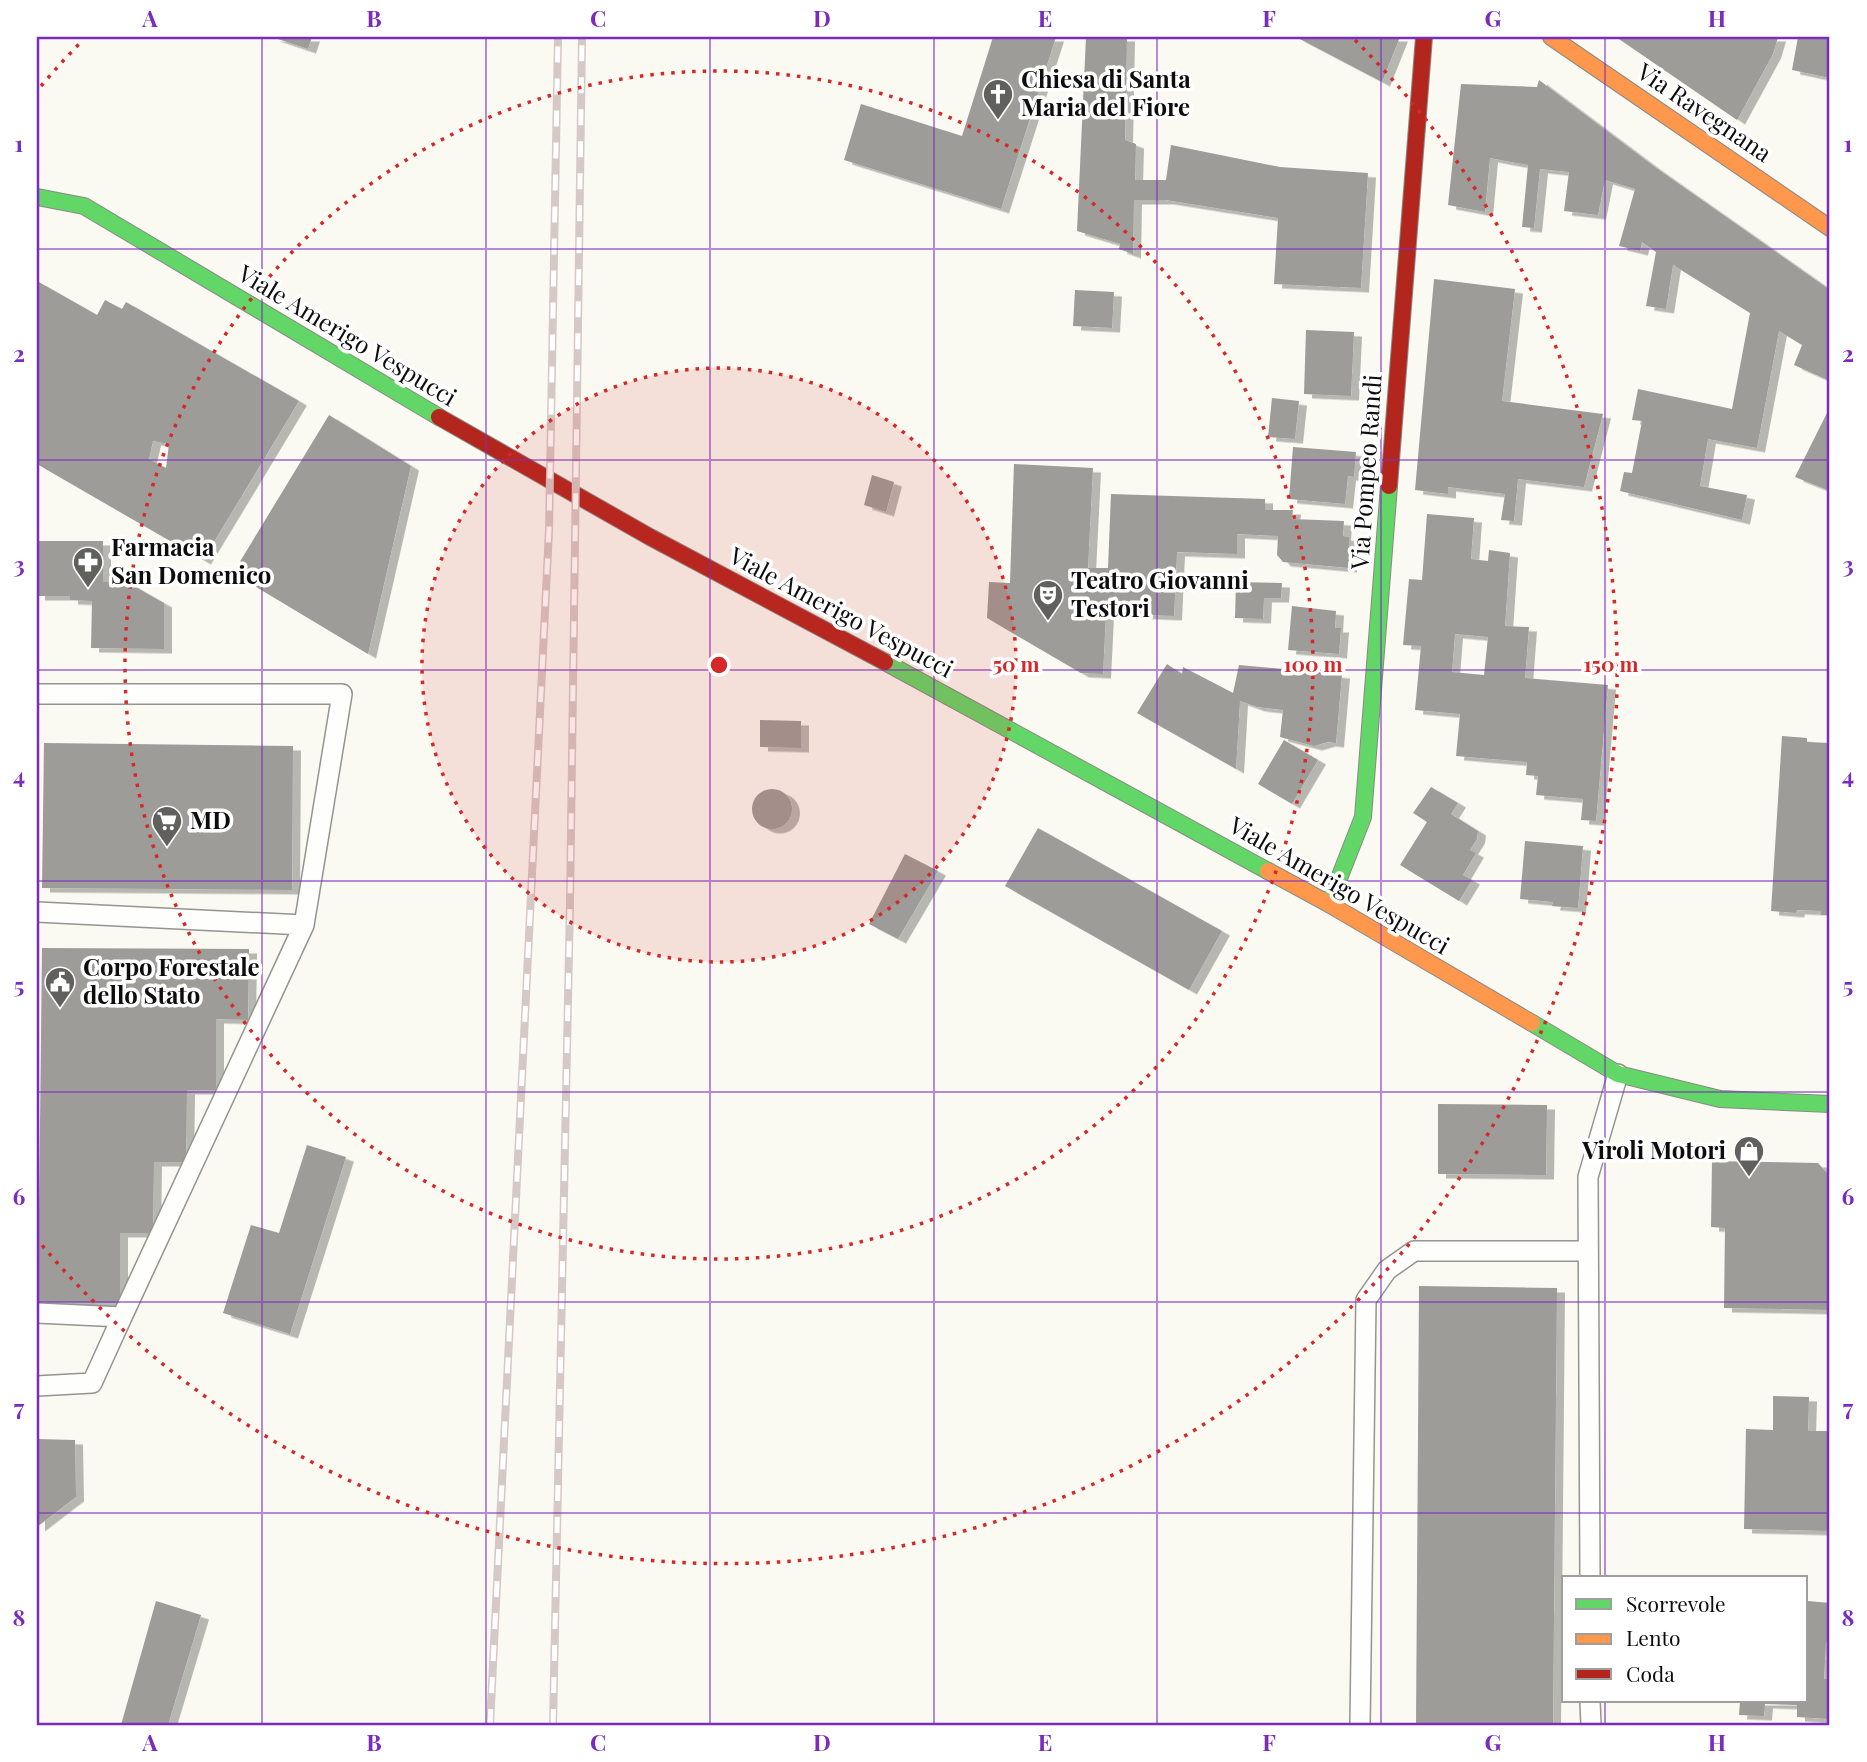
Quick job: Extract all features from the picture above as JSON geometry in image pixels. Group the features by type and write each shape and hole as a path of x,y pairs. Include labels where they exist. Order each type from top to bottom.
{"main road":[{"name":"Via Pompeo Randi","path":"1329,904 1363,817 1424,37"},
{"name":"Via Ravegnana","path":"1551,37 1830,228"},
{"name":"Viale Amerigo Vespucci","path":"37,197 84,206 458,429 650,537 1329,904 1618,1074 1720,1099 1830,1104"}],"lane":[{"path":"37,694 342,694 304,925 92,1382 37,1385"},
{"path":"37,912 304,925"},
{"path":"1590,1576 1588,1177 1618,1074"},
{"path":"1360,1725 1366,1300 1387,1270 1414,1251 1588,1251"},
{"path":"37,1313 122,1317"},
{"path":"1590,1702 1591,1725"}],"building":[{"path":"272,37 312,37 308,49"},
{"name":"Chiesa di Santa Maria del Fiore","path":"993,37 1056,37 1001,209 844,160 861,104 962,136"},
{"path":"1086,37 1127,37 1125,140 1136,144 1135,180 1166,180 1171,145 1280,167 1368,173 1361,288 1274,284 1278,218 1166,200 1134,200 1133,254 1119,249 1120,244 1077,231"},
{"path":"1296,37 1400,37 1382,82"},
{"path":"1616,37 1778,37 1773,54 1737,120"},
{"path":"1798,37 1830,37 1830,78 1792,70"},
{"path":"1539,80 1655,167 1830,290 1830,381 1794,365 1802,345 1779,331 1757,448 1708,439 1700,486 1747,495 1742,520 1620,491 1624,472 1632,473 1642,421 1632,420 1638,389 1732,409 1750,313 1673,265 1666,309 1646,306 1656,252 1642,242 1640,251 1619,246 1635,189 1605,180 1598,215 1564,211 1569,172 1540,169 1534,228 1522,227 1528,165 1490,158 1485,212 1448,205 1461,84 1537,87"},
{"path":"1434,279 1515,289 1502,401 1603,414 1584,487 1518,479 1514,521 1501,520 1505,494 1448,487 1448,494 1415,490"},
{"path":"37,281 97,315 105,300 122,309 126,302 299,401 203,560 37,464","holes":["153,441 169,444 166,468 149,459"]},
{"path":"1075,290 1114,292 1112,328 1073,326"},
{"path":"1306,330 1354,332 1351,396 1304,394"},
{"path":"1272,398 1299,401 1295,439 1268,437"},
{"path":"1830,407 1830,491 1795,477"},
{"path":"329,415 411,466 368,654 233,573"},
{"path":"1293,447 1356,452 1354,477 1348,476 1345,504 1289,499"},
{"path":"1014,464 1093,468 1088,568 1108,568 1111,494 1265,499 1265,510 1293,510 1292,519 1344,521 1343,536 1349,537 1349,568 1283,562 1277,555 1278,536 1237,534 1237,554 1177,552 1174,616 1106,613 1103,674 1081,673 987,618 989,582 1010,583"},
{"path":"872,475 894,482 886,512 864,505"},
{"path":"1427,514 1474,518 1471,559 1488,561 1489,550 1510,553 1505,626 1529,627 1525,678 1608,685 1596,821 1581,820 1583,799 1536,795 1538,776 1526,775 1527,762 1456,756 1460,714 1415,710 1421,646 1403,645 1409,579 1422,580","holes":["1455,634 1488,637 1484,675 1452,672"]},
{"name":"Farmacia San Domenico","path":"37,541 103,541 103,582 127,582 164,603 164,649 91,648 92,601 70,600 70,596 37,596"},
{"path":"1236,582 1282,583 1281,598 1264,598 1263,619 1235,618"},
{"path":"1292,606 1336,611 1335,628 1341,628 1339,654 1288,650"},
{"path":"1167,664 1182,674 1183,667 1233,693 1239,665 1342,674 1336,743 1314,746 1280,737 1283,710 1257,707 1240,701 1236,769 1137,713"},
{"path":"760,720 801,721 801,748 760,747"},
{"path":"1782,736 1807,738 1807,742 1830,743 1830,915 1821,915 1821,911 1771,911"},
{"path":"1284,740 1318,760 1292,804 1258,784"},
{"name":"MD","path":"44,743 293,746 292,890 42,888"},
{"path":"1431,787 1458,803 1451,814 1478,831 1477,839 1470,850 1476,853 1463,875 1472,880 1459,901 1400,865 1427,822 1413,813"},
{"path":"772,789 780,790 786,795 791,801 791,817 786,823 780,828 772,829 764,828 758,823 753,817 752,809 753,801 758,795 764,790"},
{"path":"1038,828 1222,931 1189,990 1005,886"},
{"path":"1525,841 1583,846 1578,908 1520,899"},
{"path":"905,854 938,871 898,939 869,924"},
{"path":"42,948 249,949 248,1020 216,1019 216,1090 187,1090 186,1162 154,1162 153,1233 120,1233 120,1303 38,1302"},
{"path":"1438,1104 1547,1105 1546,1175 1438,1174"},
{"path":"307,1145 346,1157 290,1334 223,1313 251,1225 279,1233"},
{"path":"1712,1161 1818,1163 1830,1176 1830,1310 1724,1308 1725,1228 1711,1227"},
{"path":"1419,1286 1557,1288 1553,1725 1416,1725"},
{"path":"1773,1396 1809,1397 1808,1431 1828,1431 1827,1531 1744,1529 1746,1429 1773,1430"},
{"path":"37,1439 75,1440 76,1497 37,1527"},
{"path":"156,1601 201,1615 168,1725 121,1725"},
{"path":"1808,1601 1830,1603 1830,1642 1826,1642 1824,1679 1829,1679 1828,1719 1797,1717 1797,1705 1765,1704 1764,1716 1739,1715 1740,1702 1808,1702"}],"railway":[{"path":"490,1725 549,530 558,37"},
{"path":"553,1725 570,903 582,37"}],"traffic: fast":[{"path":"37,197 84,206 439,417"},
{"path":"1329,904 1363,817 1389,486"},
{"path":"885,662 1268,871"},
{"path":"1532,1023 1618,1074 1720,1099 1830,1104"}],"traffic: slow":[{"path":"1551,37 1830,228"},
{"path":"1268,871 1532,1023"}],"traffic: jam":[{"path":"1389,486 1424,37"},
{"path":"439,417 650,537 885,662"}],"place":[{"name":"Chiesa di Santa Maria del Fiore","path":"998,121"},
{"name":"Farmacia San Domenico","path":"88,589"},
{"name":"Teatro Giovanni Testori","path":"1048,622"},
{"name":"MD","path":"167,848"},
{"name":"Corpo Forestale dello Stato","path":"60,1009"},
{"name":"Viroli Motori","path":"1749,1178"}]}
